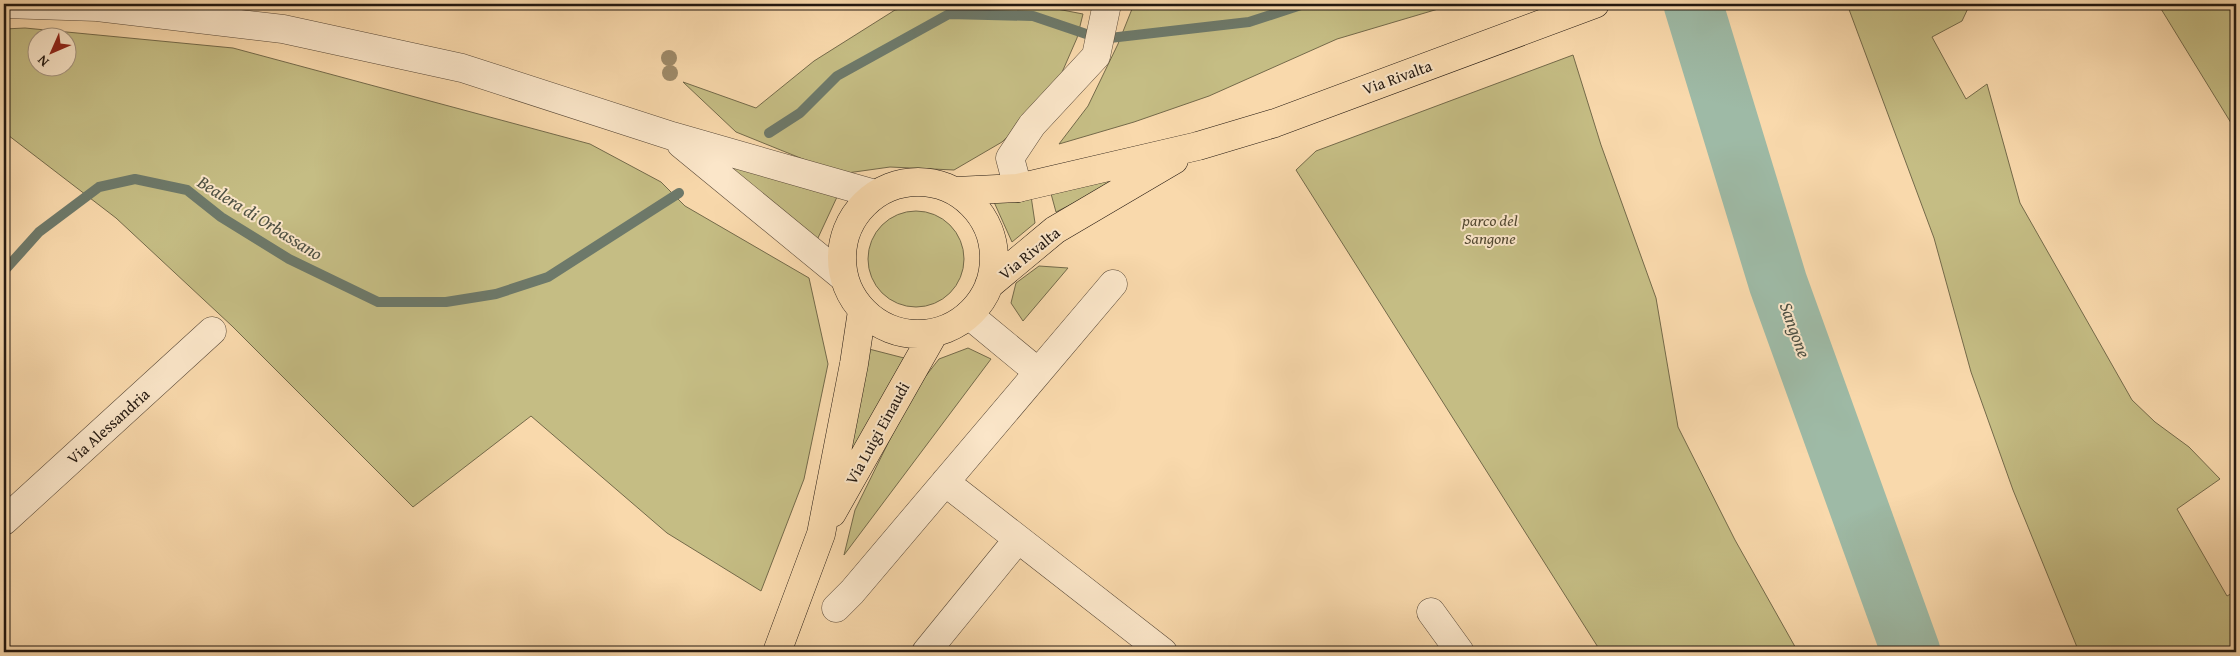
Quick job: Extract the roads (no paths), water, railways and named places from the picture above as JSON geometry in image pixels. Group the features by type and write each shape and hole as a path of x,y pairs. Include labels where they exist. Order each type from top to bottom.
{"main road":[{"name":"Via Rivalta","path":"956,191 976,209 990,232 994,259 989,285 981,301 969,315 953,326 934,333 895,332 862,311 850,295 843,277 842,246 853,216 875,194 901,183 929,182 956,191 1018,188 1198,146 1275,123 1595,4"},
{"name":"Via Rivalta","path":"989,285 1054,230 1198,146"},
{"name":"Via Luigi Einaudi","path":"821,534 854,364 862,311"},
{"name":"Via Luigi Einaudi","path":"777,652 821,534 934,333"}],"street":[{"path":"4,4 97,6 283,30 462,68 672,136 875,194"},
{"path":"1018,188 1010,158 1032,125 1096,56 1107,4"},
{"path":"672,136 843,277"},
{"path":"836,608 852,592 1113,284"},
{"path":"969,315 1038,372"},
{"name":"Via Alessandria","path":"4,520 212,331"},
{"path":"945,482 1163,652"},
{"path":"926,652 1018,539"},
{"path":"1431,612 1460,652"}],"waterway":[{"name":"Bealera di Orbassano","path":"769,133 800,113 837,76 949,14 1033,16 1101,39 1249,22 1304,4"},
{"name":"Sangone","path":"1693,4 1778,283 1911,652"},
{"name":"Bealera di Orbassano","path":"4,271 39,232 99,187 135,179 187,190 221,217 289,259 378,302 446,302 496,294 548,277 679,193"}],"park label":[{"name":"parco del Sangone","path":"1490,229"}]}
